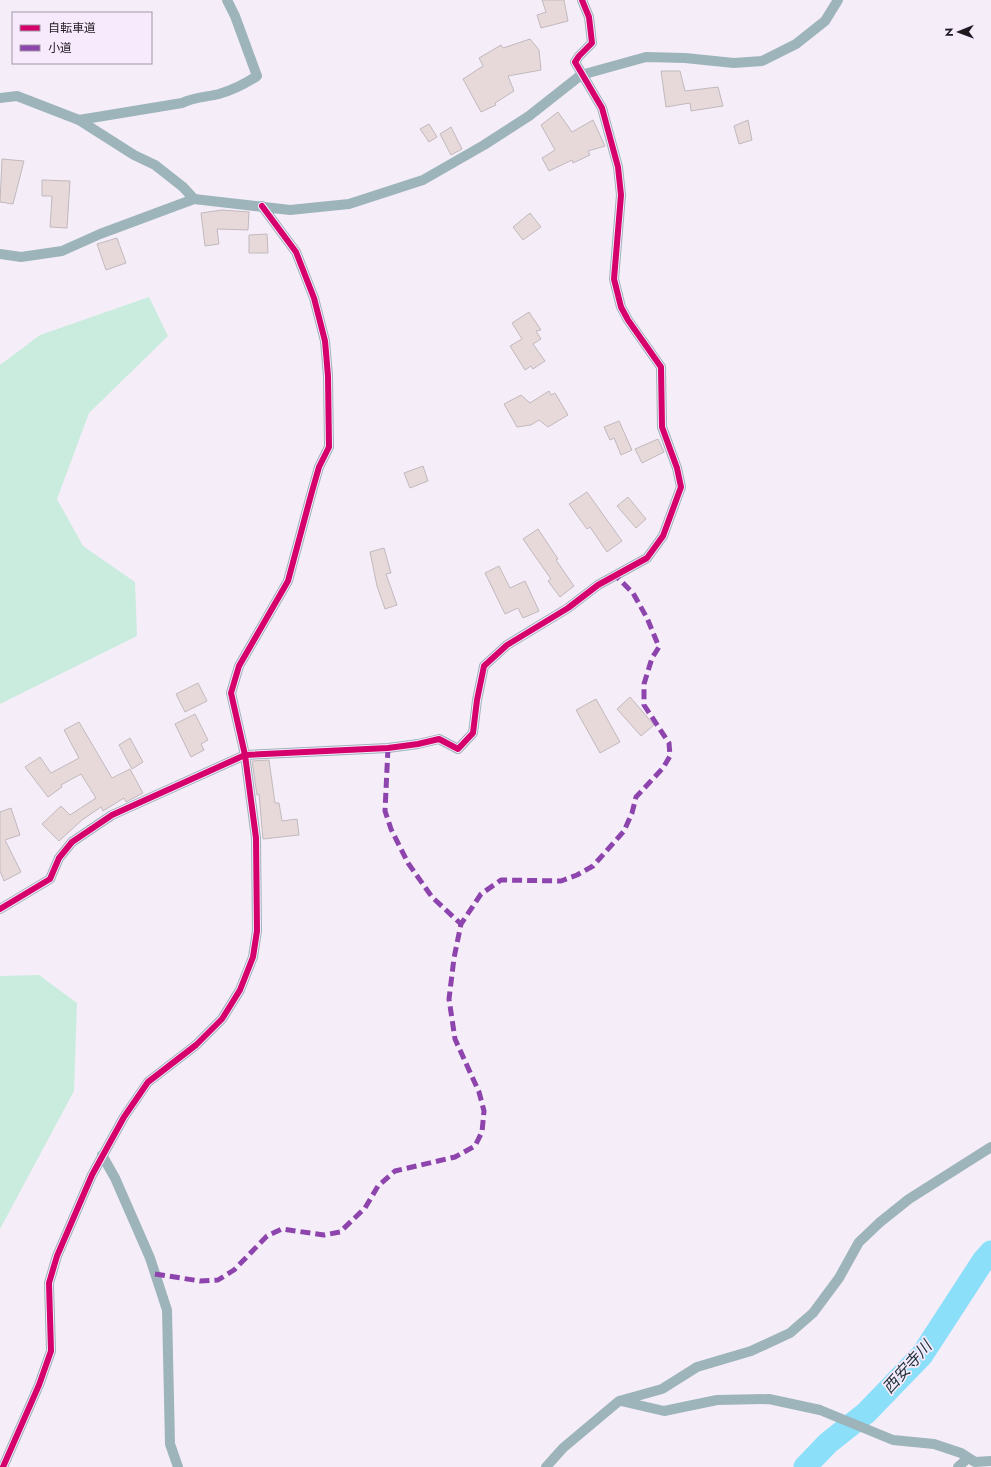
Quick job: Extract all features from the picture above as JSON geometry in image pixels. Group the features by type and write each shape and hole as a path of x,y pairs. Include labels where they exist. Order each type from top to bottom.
{"street":[{"path":"79,120 175,104 190,99 219,94 242,86 257,76 235,16 227,0"},
{"path":"0,909 50,879 59,858 72,842 112,816 245,755 388,748 418,744 439,739 458,749 473,733 477,700 484,666 507,645 568,608 598,586 648,558 663,536 681,487 678,468 662,427 661,367 628,320 621,307 614,280 621,195 618,167 602,108 581,75 576,62 579,56 592,44 589,17 582,0"},
{"path":"0,254 21,256 62,251 100,234 194,199 290,210 349,204 423,180 484,145 529,116 581,75 646,57 685,58 734,63 762,61 796,44 825,21 838,0"},
{"path":"0,98 17,96 79,120 134,154 155,165 183,187 194,199"},
{"path":"3,1467 39,1385 51,1351 49,1283 57,1256 92,1175 124,1117 148,1082 196,1045 222,1019 240,990 252,957 257,931 256,838 245,755 230,693 239,666 288,581 319,467 329,447 328,376 325,341 314,298 296,252 262,206"},
{"path":"546,1467 563,1448 620,1401 662,1388 697,1368 751,1351 790,1333 813,1313 839,1278 859,1242 879,1223 909,1199 991,1147"},
{"path":"102,1155 115,1178 150,1258 167,1310 170,1444 178,1467"},
{"path":"620,1401 664,1411 717,1400 769,1399 820,1410 893,1440 934,1444 961,1453 975,1462 991,1461"},
{"path":"958,1467 968,1458"}],"green space":[{"path":"149,297 168,336 89,413 57,499 83,546 135,582 137,636 0,704 0,365 40,335"},
{"path":"39,975 77,1003 74,1091 0,1229 0,976"}],"building":[{"path":"542,0 564,0 568,21 541,28 537,15 546,12"},
{"path":"530,39 539,50 541,70 508,76 514,91 495,103 496,105 481,112 463,79 483,66 479,58 501,45 503,48"},
{"path":"661,71 680,71 685,91 718,87 723,106 691,111 690,103 666,107"},
{"path":"558,112 572,132 593,120 605,146 588,151 590,155 573,163 572,160 549,171 542,158 555,150 541,125"},
{"path":"748,120 752,140 739,144 734,126"},
{"path":"429,124 437,137 429,142 420,129"},
{"path":"451,127 462,149 451,155 440,134"},
{"path":"2,159 24,161 13,204 0,202"},
{"path":"42,180 70,181 67,228 50,227 52,196 42,196"},
{"path":"222,210 249,212 248,230 217,229 219,244 205,246 201,213"},
{"path":"530,213 541,227 523,240 513,227"},
{"path":"267,234 268,253 249,253 249,235"},
{"path":"117,238 126,263 106,270 97,244"},
{"path":"529,312 541,330 536,331 541,339 533,344 545,361 533,369 531,366 525,370 510,346 522,339 512,323"},
{"path":"549,391 551,395 555,393 568,415 548,427 539,420 531,425 517,427 504,404 521,395 530,403"},
{"path":"619,421 632,450 621,455 614,438 610,440 604,427"},
{"path":"658,439 664,452 642,463 635,449"},
{"path":"423,466 428,481 410,488 404,473"},
{"path":"587,492 622,541 607,552 590,527 587,529 569,504"},
{"path":"628,497 646,519 636,528 617,506"},
{"path":"538,529 558,559 556,560 574,586 560,597 548,581 551,579 523,539"},
{"path":"384,548 391,573 386,574 397,605 385,609 377,586 370,552"},
{"path":"499,566 510,588 525,581 539,611 523,618 518,608 505,614 485,573"},
{"path":"198,683 207,701 185,712 176,694"},
{"path":"630,697 654,725 641,736 617,709"},
{"path":"596,699 620,742 600,753 576,710"},
{"path":"195,714 208,740 201,744 204,750 191,757 175,724"},
{"path":"79,722 112,778 130,769 143,793 126,802 124,798 103,811 101,807 82,820 59,841 42,824 61,806 70,815 96,798 81,774 61,785 62,787 48,797 25,767 40,757 51,773 79,758 64,730"},
{"path":"130,738 143,762 132,769 119,745"},
{"path":"269,760 275,803 279,803 282,821 297,819 299,835 263,839 259,794 257,795 252,761"},
{"path":"11,808 20,835 5,840 21,872 4,881 0,871 0,812"}],"waterway":[{"name":"西安寺川","path":"805,1467 828,1443 866,1413 922,1355 983,1261 991,1252"}],"marked path":[{"path":"155,1274 200,1281 218,1280 234,1270 267,1236 282,1229 324,1235 340,1232 365,1208 378,1186 395,1171 455,1157 475,1146 482,1132 484,1111 479,1092 455,1039 449,999 454,958 461,924 481,894 501,880 561,881 577,875 593,866 624,831 632,813 636,797 663,768 670,756 669,743 644,705 644,684 652,658 659,647 647,618 633,593 616,576"},
{"path":"388,748 385,811 391,829 408,863 432,897 461,924"}],"cycle path":[{"path":"0,909 50,879 59,858 72,842 112,815 245,755 388,748 418,744 439,739 458,749 473,733 477,700 484,666 507,645 568,608 598,585 647,558 663,536 681,487 677,468 662,427 661,367 628,320 621,307 614,279 621,195 618,167 602,108 575,62 592,43 589,17 582,0"},
{"path":"3,1467 39,1385 51,1351 49,1283 57,1256 92,1175 124,1117 148,1082 196,1045 222,1019 240,990 253,957 257,931 256,838 245,755 231,693 239,666 288,581 319,467 329,447 328,376 325,341 314,298 296,252 262,206"}]}
